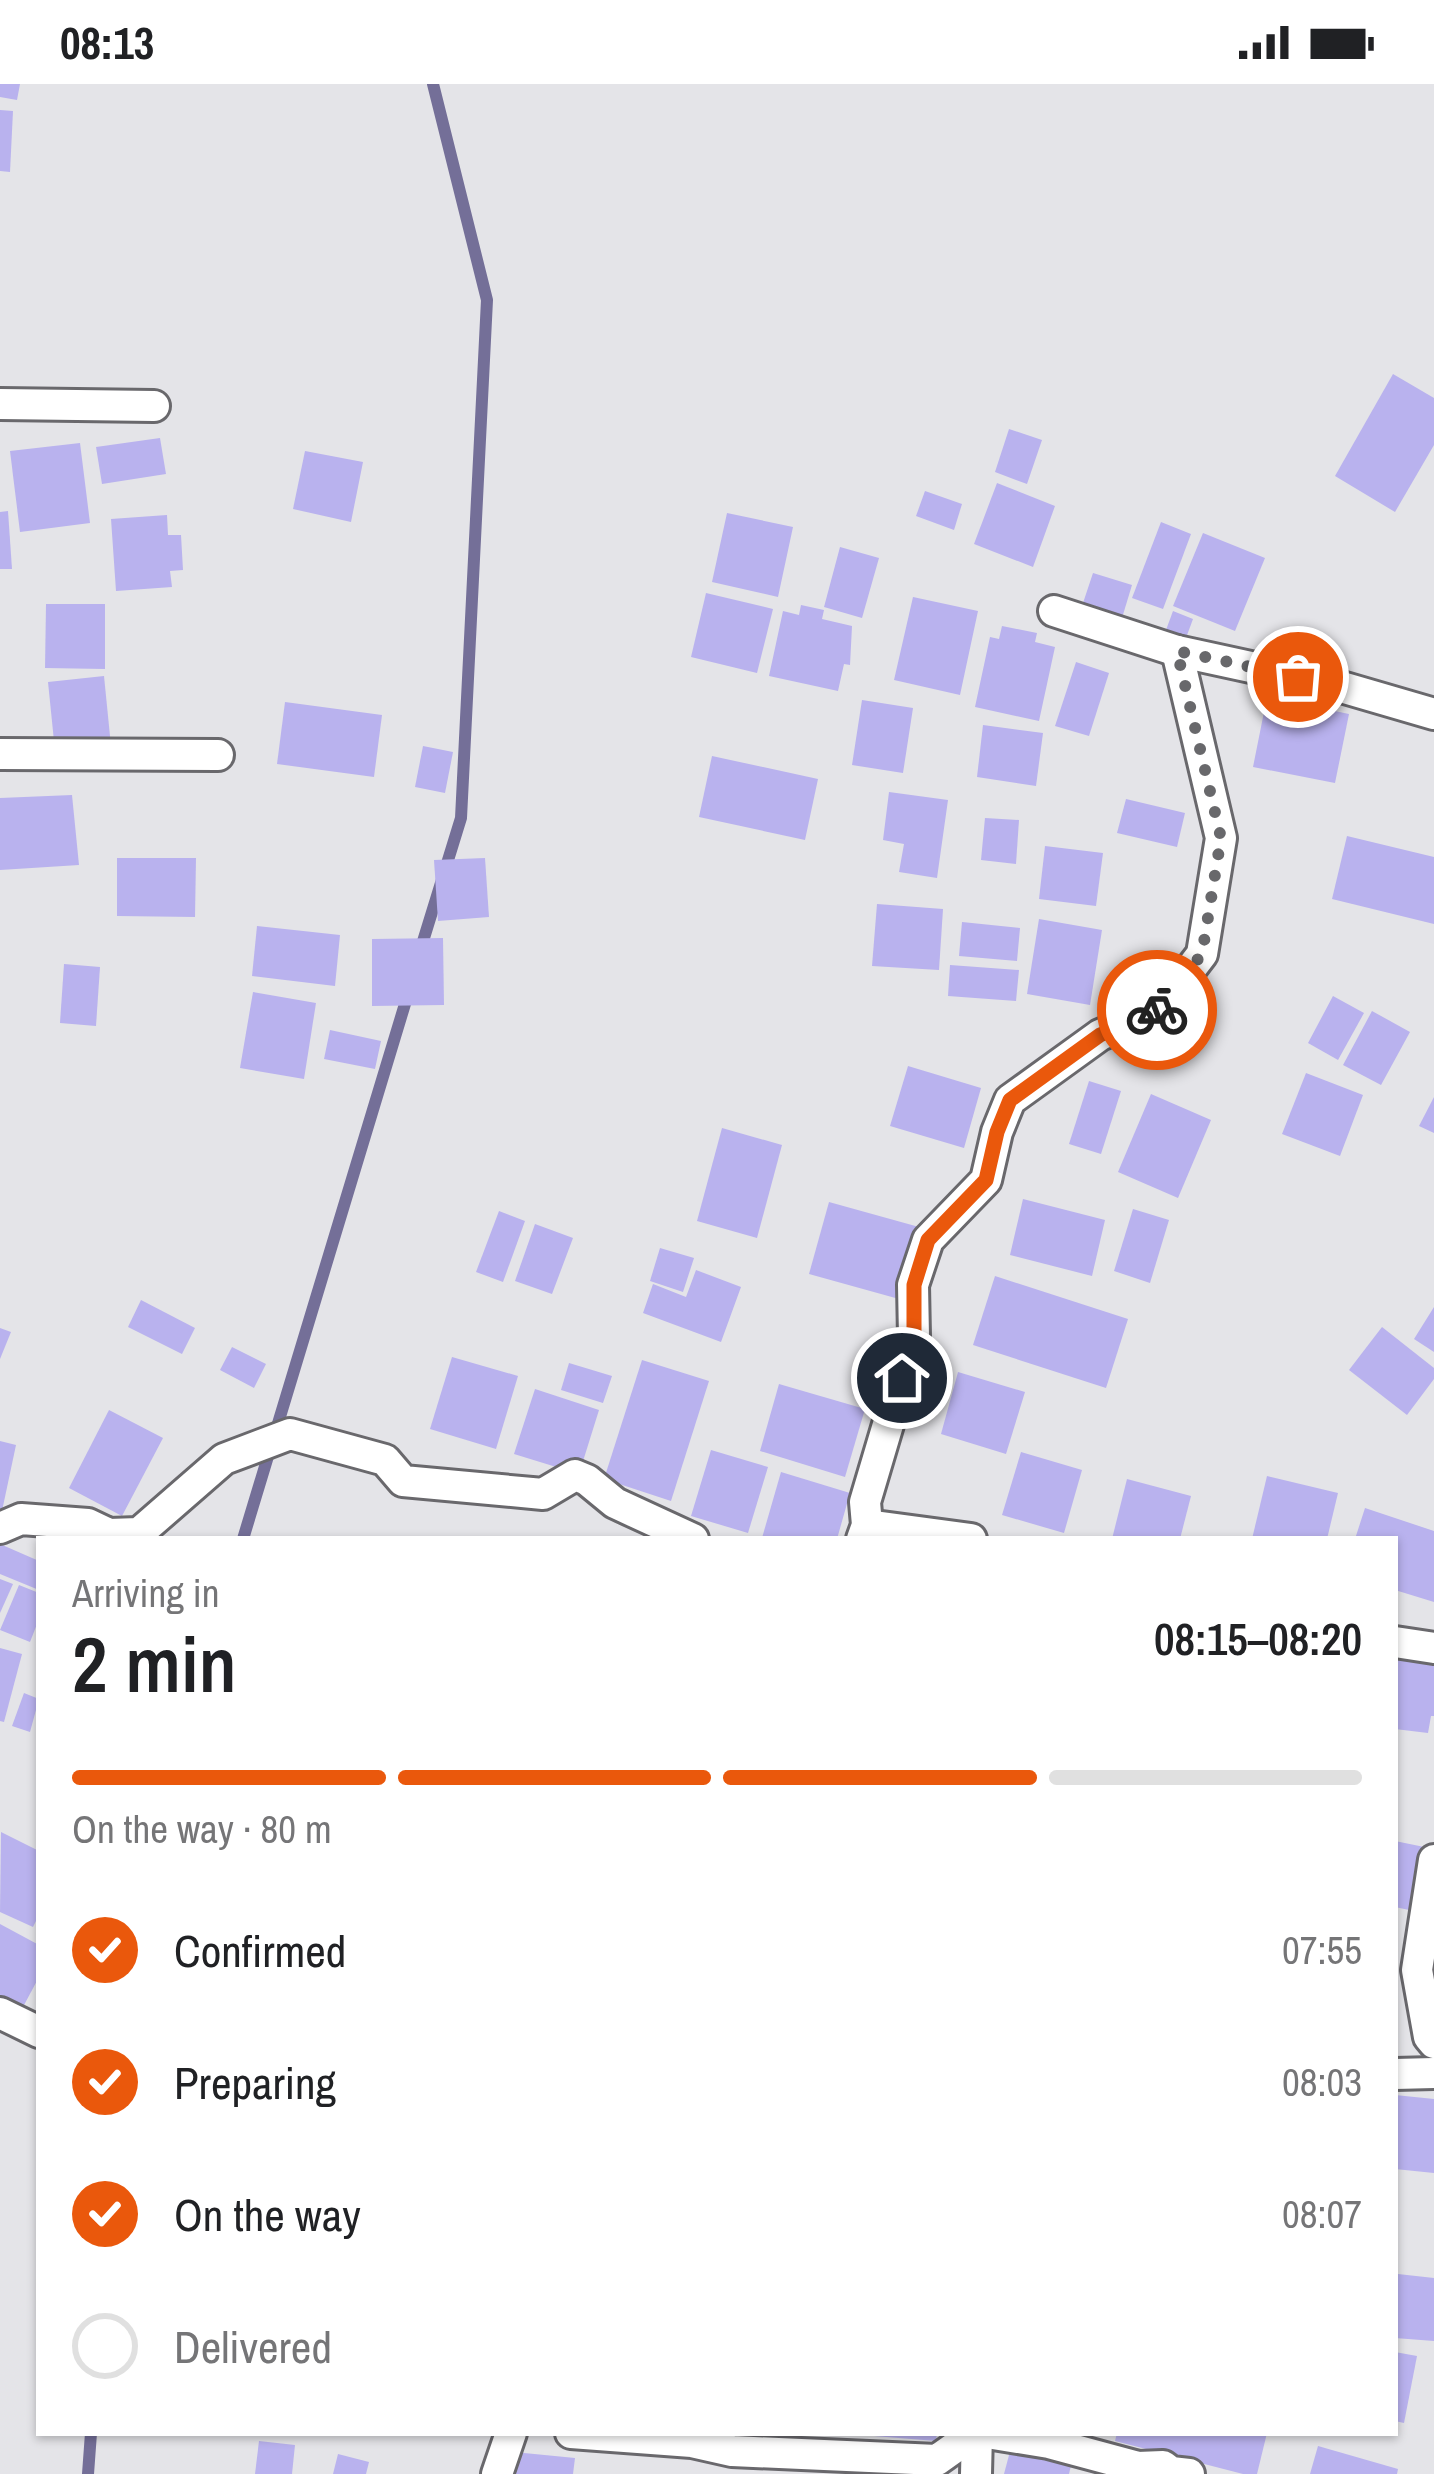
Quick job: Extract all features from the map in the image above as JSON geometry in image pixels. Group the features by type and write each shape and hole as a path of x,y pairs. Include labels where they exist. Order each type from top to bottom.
{"street":[{"path":"0,404 154,406"},
{"path":"1054,611 1177,651 1338,686 1434,714"},
{"path":"925,1536 864,1532 865,1502 914,1337 914,1285 928,1240 986,1180 1010,1100 1100,1035 1160,1009 1202,954 1221,838 1177,651"},
{"path":"0,754 218,755"},
{"path":"0,1528 21,1519 88,1524 109,1534 140,1533 224,1459 290,1434 385,1460 404,1481 543,1494 575,1475 615,1502 687,1536"},
{"path":"1398,1642 1434,1648"},
{"path":"1434,1860 1417,1970 1434,2043"},
{"path":"0,2013 36,2031"},
{"path":"1398,2074 1434,2073"},
{"path":"497,2474 511,2436"},
{"path":"611,2436 692,2442 732,2451 937,2460 972,2436"},
{"path":"976,2436 976,2474"},
{"path":"1004,2436 1048,2444 1090,2465 1152,2469 1163,2465 1171,2472 1189,2474"}],"building":[{"path":"0,84 20,84 17,100 0,97"},
{"path":"0,110 13,111 10,172 0,171"},
{"path":"1393,374 1434,398 1434,445 1395,512 1335,476"},
{"path":"1009,429 1042,440 1027,484 995,472"},
{"path":"160,438 166,474 102,484 96,447"},
{"path":"80,443 90,523 20,532 10,451"},
{"path":"305,451 363,462 351,522 293,509"},
{"path":"997,483 1055,506 1033,567 974,544"},
{"path":"925,491 962,504 954,530 916,516"},
{"path":"8,511 12,569 0,569 0,512"},
{"path":"727,513 793,527 778,597 712,582"},
{"path":"167,515 168,535 181,535 183,570 170,571 172,587 116,591 111,519"},
{"path":"1161,522 1191,534 1163,609 1132,598"},
{"path":"1203,533 1265,558 1235,631 1173,606"},
{"path":"840,547 879,558 862,618 824,607"},
{"path":"1093,573 1132,585 1122,618 1082,606"},
{"path":"706,593 773,609 757,673 691,657"},
{"path":"913,597 978,611 960,695 894,680"},
{"path":"46,604 105,604 105,669 45,668"},
{"path":"801,605 824,610 822,619 852,626 850,665 844,664 838,691 769,676 783,611 799,615"},
{"path":"1173,611 1193,619 1186,638 1166,630"},
{"path":"1002,626 1037,633 1035,642 1055,647 1039,721 975,707 990,637 999,639"},
{"path":"1076,662 1109,673 1089,736 1055,726"},
{"path":"104,676 111,746 55,751 48,682"},
{"path":"1267,697 1349,714 1335,783 1253,767"},
{"path":"862,700 913,708 903,773 852,765"},
{"path":"285,702 382,715 374,777 277,764"},
{"path":"983,725 1043,733 1036,786 977,777"},
{"path":"423,746 453,752 445,793 415,787"},
{"path":"712,756 818,779 805,840 699,817"},
{"path":"889,792 948,800 937,878 899,872 904,844 883,840"},
{"path":"72,795 79,865 0,870 0,798"},
{"path":"1126,799 1185,813 1177,847 1117,833"},
{"path":"985,818 1019,820 1016,864 981,860"},
{"path":"1347,836 1434,857 1434,924 1332,899"},
{"path":"1045,846 1103,853 1096,906 1039,899"},
{"path":"117,858 196,858 195,917 117,916"},
{"path":"485,858 489,917 438,921 434,860"},
{"path":"877,904 943,909 939,970 872,966"},
{"path":"1039,919 1102,930 1090,1005 1027,994"},
{"path":"962,922 1020,928 1017,961 959,956"},
{"path":"257,926 340,935 335,986 252,976"},
{"path":"443,938 444,1005 372,1006 372,939"},
{"path":"64,964 100,967 96,1026 60,1023"},
{"path":"950,965 1019,970 1016,1001 948,996"},
{"path":"253,992 316,1003 304,1079 240,1068"},
{"path":"1333,996 1364,1013 1338,1060 1308,1043"},
{"path":"1372,1011 1410,1032 1381,1085 1343,1065"},
{"path":"330,1030 381,1041 375,1069 324,1059"},
{"path":"908,1066 981,1088 964,1148 890,1126"},
{"path":"1306,1073 1363,1095 1340,1156 1282,1134"},
{"path":"1089,1081 1121,1091 1101,1154 1069,1144"},
{"path":"1151,1094 1211,1120 1178,1198 1118,1172"},
{"path":"1434,1097 1434,1133 1419,1126"},
{"path":"722,1128 782,1145 757,1238 697,1221"},
{"path":"1023,1199 1105,1220 1092,1276 1010,1255"},
{"path":"829,1202 919,1227 899,1299 809,1274"},
{"path":"1133,1209 1169,1220 1150,1283 1114,1271"},
{"path":"499,1211 525,1221 503,1282 476,1272"},
{"path":"535,1224 573,1238 552,1294 515,1281"},
{"path":"660,1248 694,1258 683,1292 650,1281"},
{"path":"696,1270 741,1287 721,1342 643,1313 653,1284 686,1297"},
{"path":"995,1276 1128,1319 1106,1388 973,1345"},
{"path":"141,1300 195,1328 182,1354 128,1327"},
{"path":"1434,1307 1434,1352 1414,1339"},
{"path":"1382,1327 1434,1368 1434,1379 1407,1415 1349,1370"},
{"path":"0,1328 11,1332 0,1359"},
{"path":"232,1347 266,1364 254,1388 220,1370"},
{"path":"452,1357 518,1376 496,1449 430,1429"},
{"path":"642,1360 709,1381 671,1501 604,1479"},
{"path":"569,1363 612,1376 603,1403 561,1390"},
{"path":"958,1372 1025,1392 1006,1454 941,1434"},
{"path":"779,1384 865,1409 845,1477 760,1451"},
{"path":"535,1389 599,1410 579,1474 514,1454"},
{"path":"109,1410 163,1438 122,1516 69,1488"},
{"path":"0,1441 16,1445 2,1511 0,1510"},
{"path":"711,1450 768,1467 748,1533 691,1516"},
{"path":"1021,1452 1082,1470 1064,1533 1002,1515"},
{"path":"781,1472 850,1493 838,1536 763,1536"},
{"path":"1267,1476 1338,1493 1328,1536 1253,1536"},
{"path":"1127,1479 1191,1496 1181,1536 1113,1536"},
{"path":"1365,1508 1434,1531 1434,1602 1398,1591 1398,1536 1356,1536"},
{"path":"0,1544 36,1560 36,1589 0,1574"},
{"path":"0,1579 13,1584 0,1613"},
{"path":"19,1585 36,1592 36,1627 30,1642 0,1630"},
{"path":"0,1648 22,1654 4,1722 0,1721"},
{"path":"1398,1659 1434,1664 1434,1716 1428,1733 1398,1729"},
{"path":"24,1693 36,1698 30,1732 12,1726"},
{"path":"1,1832 36,1850 36,1921 33,1927 0,1912"},
{"path":"1398,1842 1434,1849 1423,1913 1398,1908"},
{"path":"0,1924 36,1943 36,1983 23,2007 0,1995"},
{"path":"1398,2095 1434,2099 1434,2173 1398,2169"},
{"path":"1398,2274 1434,2278 1434,2341 1398,2338"},
{"path":"1398,2353 1417,2356 1404,2423 1398,2422"},
{"path":"874,2436 937,2436 936,2441"},
{"path":"1116,2436 1266,2436 1257,2474 1115,2441"},
{"path":"1013,2440 1073,2457 1069,2474 1004,2474"},
{"path":"259,2441 295,2445 292,2474 255,2474"},
{"path":"1318,2446 1398,2469 1397,2474 1310,2474"},
{"path":"514,2452 575,2458 573,2474 512,2474"},
{"path":"338,2454 369,2462 366,2474 333,2474"}],"waterway":[{"path":"420,951 461,818 487,300 433,84"},
{"path":"244,1536 408,994"},
{"path":"88,2474 91,2436"}],"way so far":[{"path":"1157,1010 1202,954 1221,838 1177,651 1298,677"}],"route":[{"path":"902,1378 914,1337 914,1285 928,1240 986,1180 1010,1100 1100,1035 1157,1010"}]}
